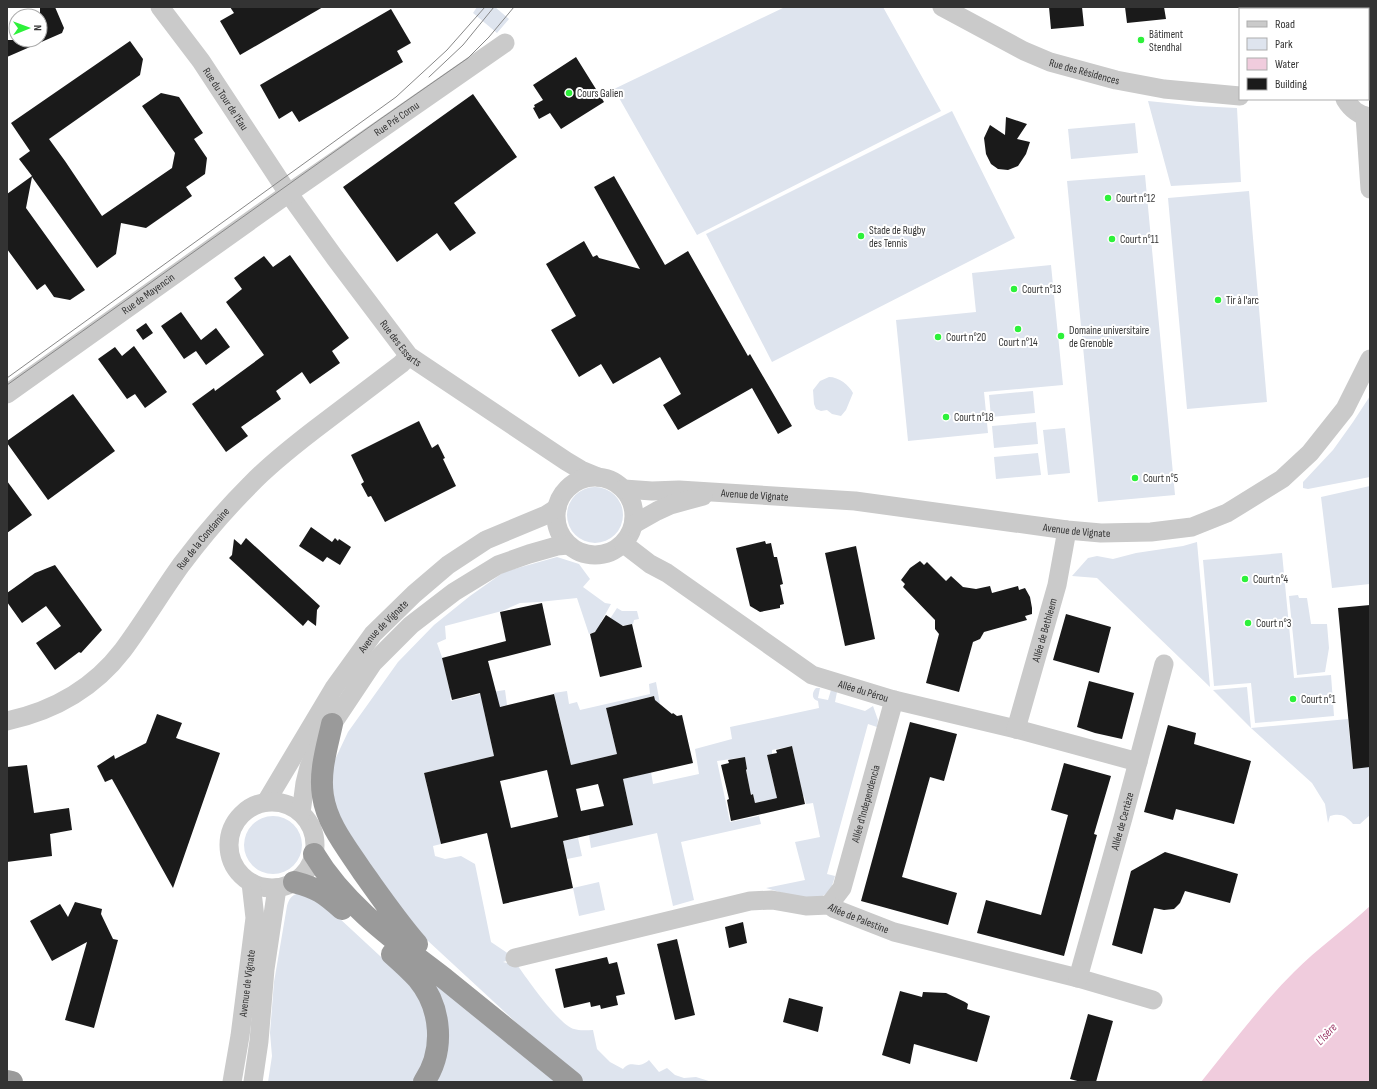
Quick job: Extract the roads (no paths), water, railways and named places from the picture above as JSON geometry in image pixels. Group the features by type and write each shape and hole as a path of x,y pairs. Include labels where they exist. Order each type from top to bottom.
{"highway":[{"path":"332,724 325,754 322,787 326,807 333,826 393,915 451,985"},
{"path":"314,854 330,879 354,905 572,1082"},
{"path":"285,885 314,888 326,895 409,969 424,987 435,1010 438,1040 435,1061 424,1082"},
{"path":"7,1081 12,1082"}],"street":[{"name":"Rue du Tour de l'Eau","path":"160,7 201,61 289,193"},
{"name":"Rue des Résidences","path":"942,7 1024,51 1050,62 1130,83 1164,89 1239,96"},
{"name":"Rue Pré Cornu","path":"289,193 505,43"},
{"path":"1346,100 1350,107 1358,113 1368,117 1370,189"},
{"name":"Rue des Essarts","path":"289,193 335,258 409,356 581,470 598,477"},
{"name":"Rue de Mayencin","path":"7,394 289,193"},
{"name":"Rue de la Condamine","path":"7,722 35,714 61,702 79,692 95,680 122,650 198,543 250,484 296,444 401,364 409,356"},
{"name":"Avenue de Vignate","path":"624,489 652,491 679,490 855,501 1067,530 1101,533 1151,532 1192,527 1227,514 1282,479 1310,453 1345,410 1370,356"},
{"path":"552,451 562,480 560,501 556,518 558,528 568,545 581,553 596,556 611,552 624,544 630,535 634,524 635,515 630,496 624,489 607,478 587,477 578,481 569,487 560,501"},
{"name":"Avenue de Vignate","path":"634,524 670,505 713,492"},
{"name":"Avenue de Vignate","path":"266,802 334,688 374,634 414,594 448,565 486,540 546,515 560,501"},
{"name":"Allée de Bethleem","path":"1016,729 1058,585 1067,530"},
{"name":"Allée du Pérou","path":"624,544 650,564 673,578 812,675 894,700 1016,729 1138,762"},
{"name":"Avenue de Vignate","path":"301,813 304,783 309,767 321,741 373,663 411,625 435,606 454,592 498,565 557,546 568,545"},
{"name":"Allée de Certèze","path":"1078,978 1164,664"},
{"name":"Allée d'Independencia","path":"829,905 842,888 894,700"},
{"path":"266,802 278,802 290,806 301,813 307,820 314,836 314,854 306,870 285,885 264,888 252,883 241,875 233,864 229,851 229,838 233,825 241,814 253,806 266,802"},
{"name":"Avenue de Vignate","path":"232,1082 240,1036 255,918 252,883"},
{"name":"Avenue de Vignate","path":"254,1082 265,969 285,885"},
{"name":"Allée de Palestine","path":"515,958 750,901 772,900 806,906 829,905 835,909 894,932 1078,978 1153,1000"}],"water":[{"name":"L'Isère","path":"1370,906 1370,1082 1201,1082 1281,985 1312,955"}],"tram line":[{"path":"7,378 396,97 447,50 485,7"},
{"path":"429,77 463,45 494,7"},
{"path":"7,385 468,58 489,37 514,7"}],"place":[{"name":"Bâtiment Stendhal","path":"1141,40"},
{"name":"Cours Galien","path":"569,93"},
{"name":"Court n°12","path":"1108,198"},
{"name":"Stade de Rugby des Tennis","path":"861,236"},
{"name":"Court n°11","path":"1112,239"},
{"name":"Court n°13","path":"1014,289"},
{"name":"Tir à l'arc","path":"1218,300"},
{"name":"Court n°14","path":"1018,329"},
{"name":"Domaine universitaire de Grenoble","path":"1061,336"},
{"name":"Court n°20","path":"938,337"},
{"name":"Court n°18","path":"946,417"},
{"name":"Court n°5","path":"1135,478"},
{"name":"Court n°4","path":"1245,579"},
{"name":"Court n°3","path":"1248,623"},
{"name":"Court n°1","path":"1293,699"}]}
